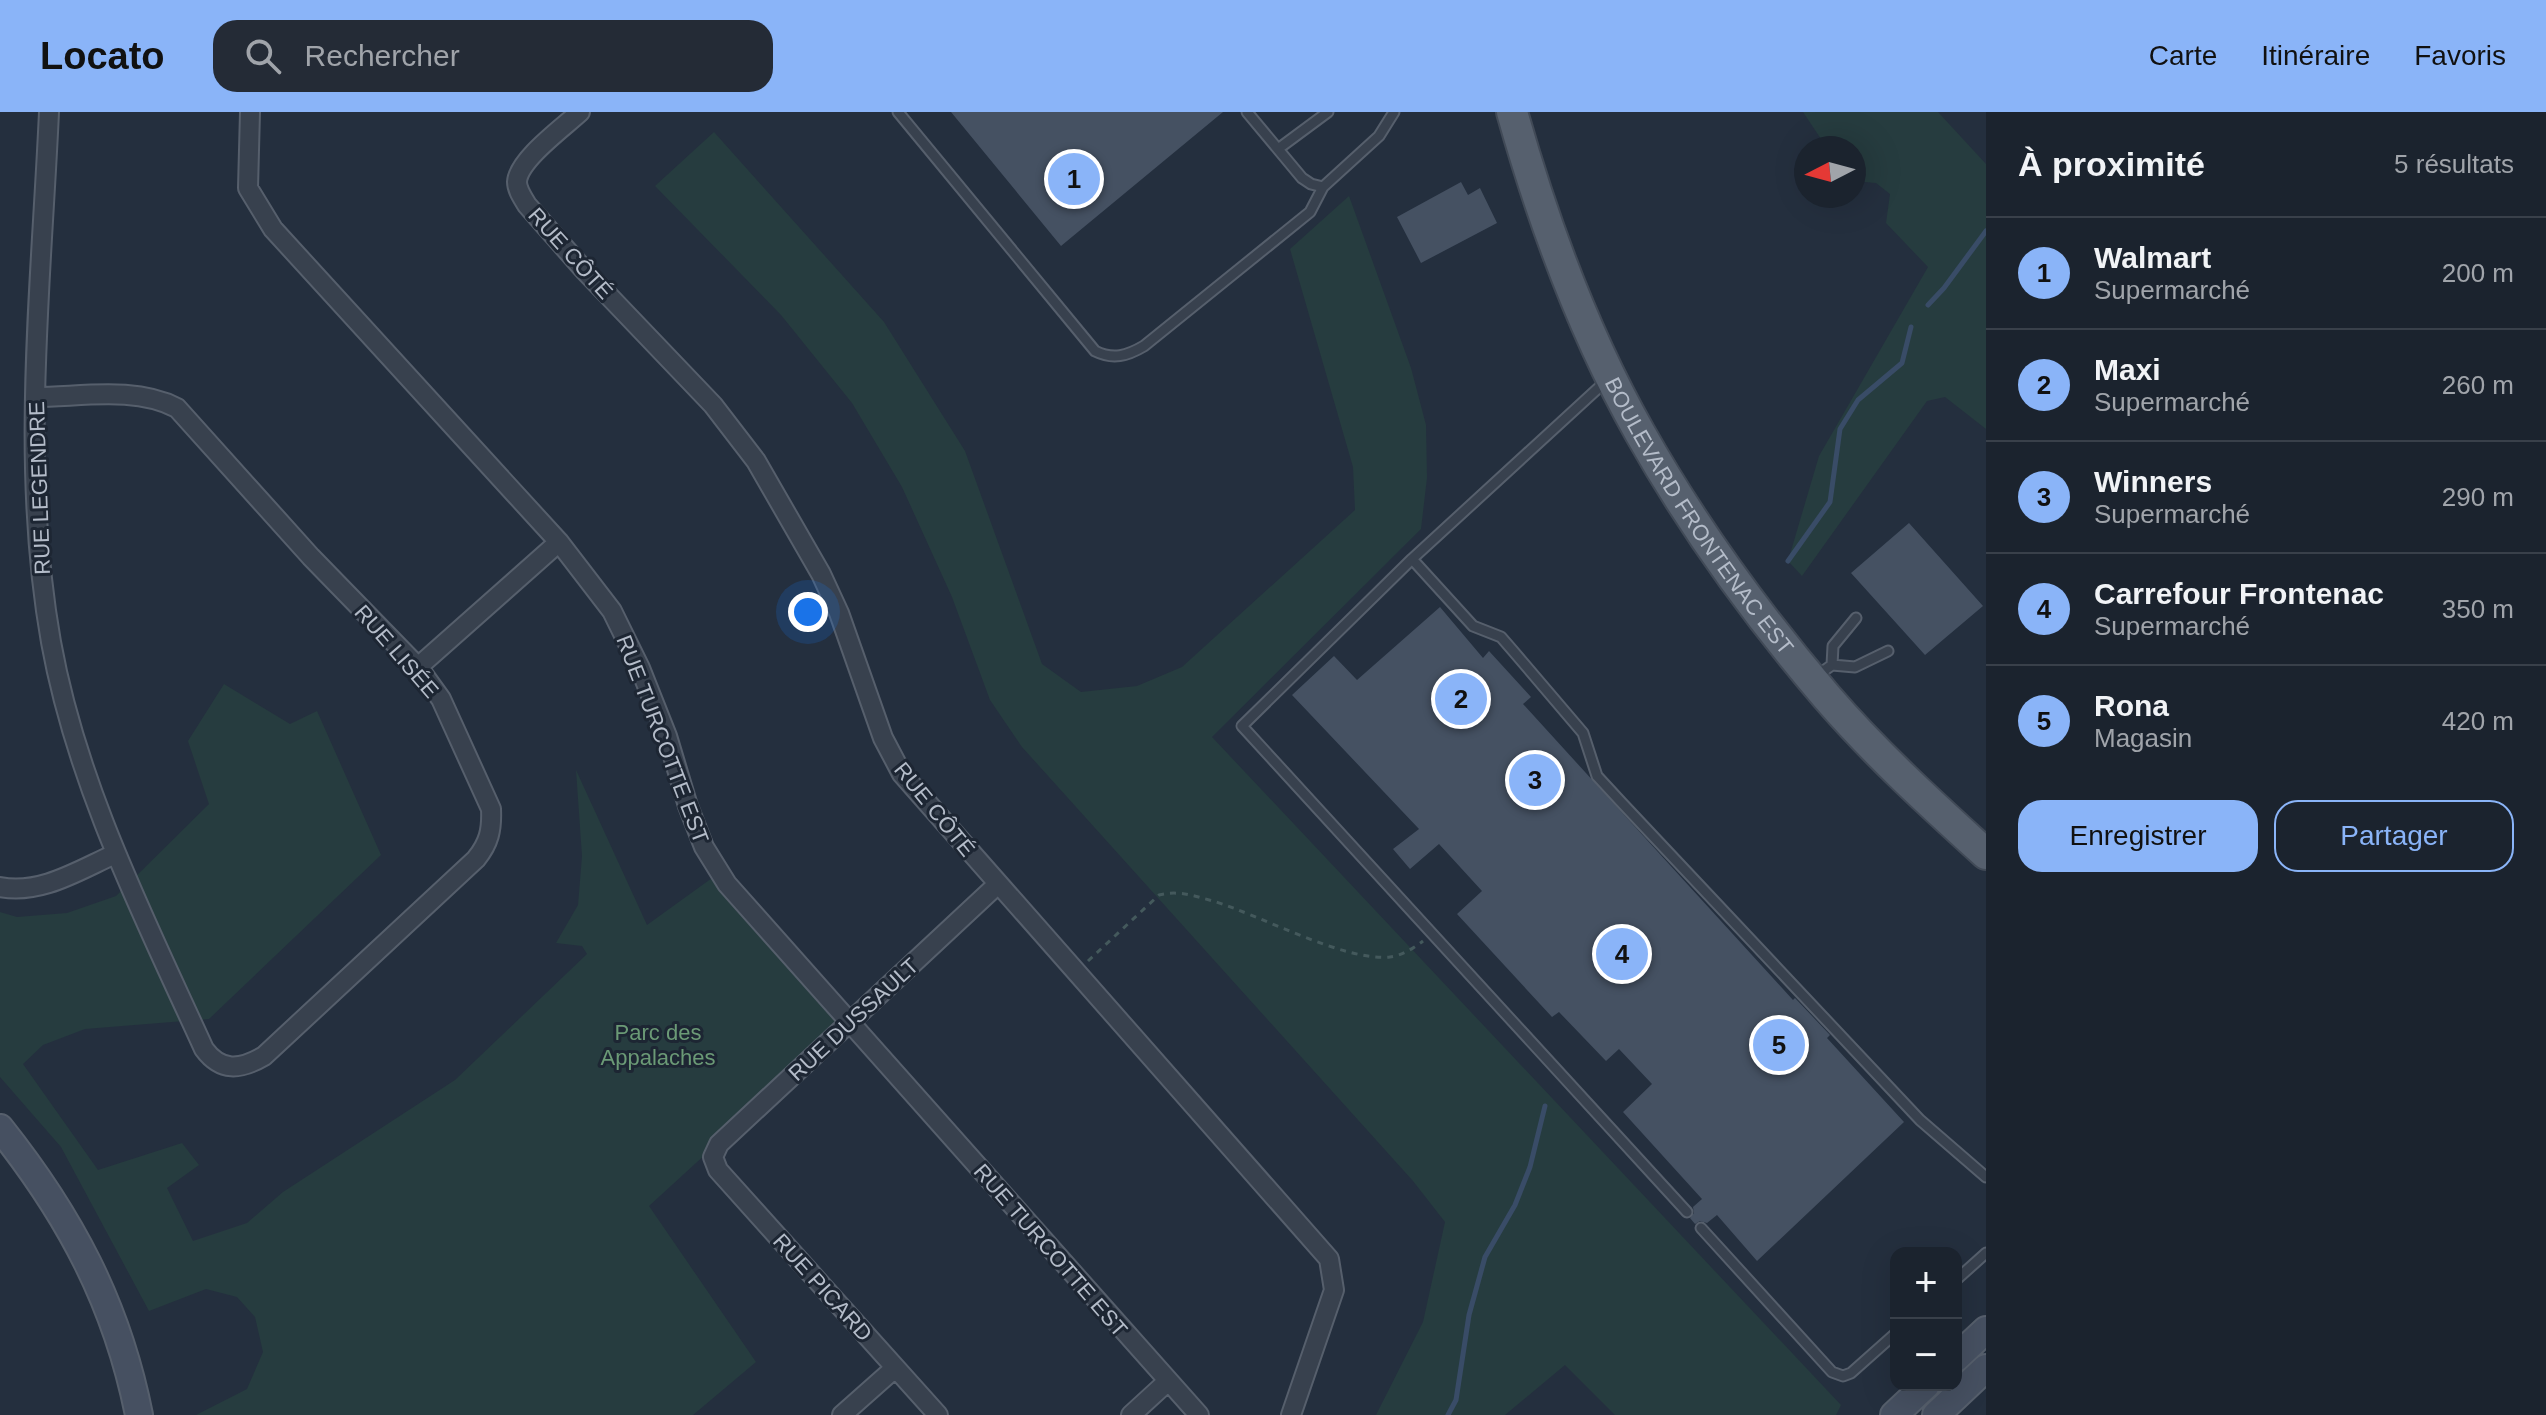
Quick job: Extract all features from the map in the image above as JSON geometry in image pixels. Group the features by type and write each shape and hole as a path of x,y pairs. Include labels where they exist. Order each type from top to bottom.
{"main road":[{"name":"BOULEVARD FRONTENAC EST","path":"1512,112 1542,208 1575,294 1639,432 1682,503 1768,625 1822,672 1886,760 1986,854"}],"street":[{"name":"RUE LEGENDRE","path":"49,112 35,397 36,526 52,646 87,778 115,854 204,1049 212,1060 226,1067"},
{"name":"RUE TURCOTTE EST","path":"250,112 248,188 273,229 559,542 612,611 640,668 667,736 704,847 727,884 1199,1415"},
{"name":"RUE CÔTÉ","path":"580,112 520,170 517,182 519,193 585,271 713,405 756,461 827,587 893,760 902,774 1329,1259 1334,1290 1291,1415"},
{"name":"RUE LISÉE","path":"35,397 142,396 160,399 177,408 311,557 418,667 441,699 491,809 492,828 487,846 476,859 264,1056 243,1066 226,1067"},
{"path":"418,667 559,542"},
{"path":"0,887 26,889 46,885 115,854"},
{"name":"RUE DUSSAULT","path":"713,1157 719,1144 998,884"},
{"path":"0,1128 31,1167 71,1228 122,1344 139,1415"},
{"name":"RUE PICARD","path":"713,1157 718,1170 938,1415"},
{"path":"1962,1352 1986,1330"},
{"path":"842,1415 895,1368"},
{"path":"1936,1415 1986,1368"},
{"path":"1131,1415 1167,1382"},
{"path":"1894,1415 1920,1391"}],"lane":[{"path":"898,112 1095,351 1105,356 1119,356 1144,346 1310,212 1323,187 1379,136 1394,112"},
{"path":"1247,112 1302,178 1323,187"},
{"path":"1278,149 1328,112"},
{"path":"1611,376 1412,559 1242,726 1687,1212"},
{"path":"1412,559 1473,626 1501,637 1583,733 1597,776 1920,1120 1986,1177"},
{"path":"1822,672 1833,646 1856,618"},
{"path":"1822,672 1855,667 1888,651"},
{"path":"1701,1228 1832,1372 1843,1376 1851,1373 1890,1338"},
{"path":"1962,1275 1986,1253"}],"path":[{"path":"1076,972 1159,895 1170,892 1183,892 1233,907 1342,950 1372,956 1400,954 1431,933"}],"green space":[{"path":"1803,112 1938,112 1986,164 1986,429 1945,397 1927,401 1802,576 1788,561 1819,456 1928,267 1886,223 1890,194 1876,183 1866,182 1866,136 1819,136"},
{"path":"714,132 884,322 965,451 1042,664 1081,692 1137,686 1182,667 1355,510 1353,467 1290,249 1349,196 1411,368 1426,425 1427,478 1421,529 1212,737 1841,1405 1836,1415 1615,1415 1565,1365 1505,1415 1376,1415 1423,1322 1445,1222 1413,1181 1022,747 990,700 952,597 902,487 852,403 781,315 655,186"},
{"name":"Parc des Appalaches","path":"224,684 290,724 317,711 381,855 209,1019 85,1029 43,1045 23,1064 98,1170 182,1143 199,1165 167,1188 193,1241 247,1223 283,1192 455,1080 587,954 582,946 556,943 578,905 582,856 576,770 647,925 719,873 851,1021 649,1206 756,1362 693,1415 196,1415 247,1389 263,1352 255,1317 237,1297 206,1289 149,1311 61,1147 0,1077 0,912 17,917 67,913 116,896 209,804 188,741"}],"building":[{"path":"951,112 1223,112 1061,246"},
{"path":"1461,182 1468,195 1480,188 1497,223 1421,263 1397,217"},
{"path":"1909,523 1983,606 1925,655 1851,573"},
{"path":"1440,607 1483,658 1489,651 1531,697 1523,704 1793,1000 1795,998 1830,1035 1827,1038 1904,1122 1757,1261 1717,1215 1707,1223 1700,1221 1695,1224 1690,1218 1694,1213 1693,1207 1702,1199 1623,1112 1652,1084 1619,1049 1606,1061 1559,1012 1552,1017 1457,914 1482,891 1439,844 1410,869 1393,849 1419,829 1292,695 1334,656 1357,680"}],"waterway":[{"path":"1928,305 1986,231"},
{"path":"1788,561 1830,502 1840,429 1858,400 1902,363 1911,327"},
{"path":"1448,1415 1456,1400 1469,1315 1485,1257 1515,1205 1530,1167 1545,1106"}],"place":[{"name":"Walmart","path":"1074,179"},
{"name":"Maxi","path":"1461,699"},
{"name":"Winners","path":"1535,780"},
{"name":"Carrefour Frontenac","path":"1622,954"},
{"name":"Rona","path":"1779,1045"}]}
